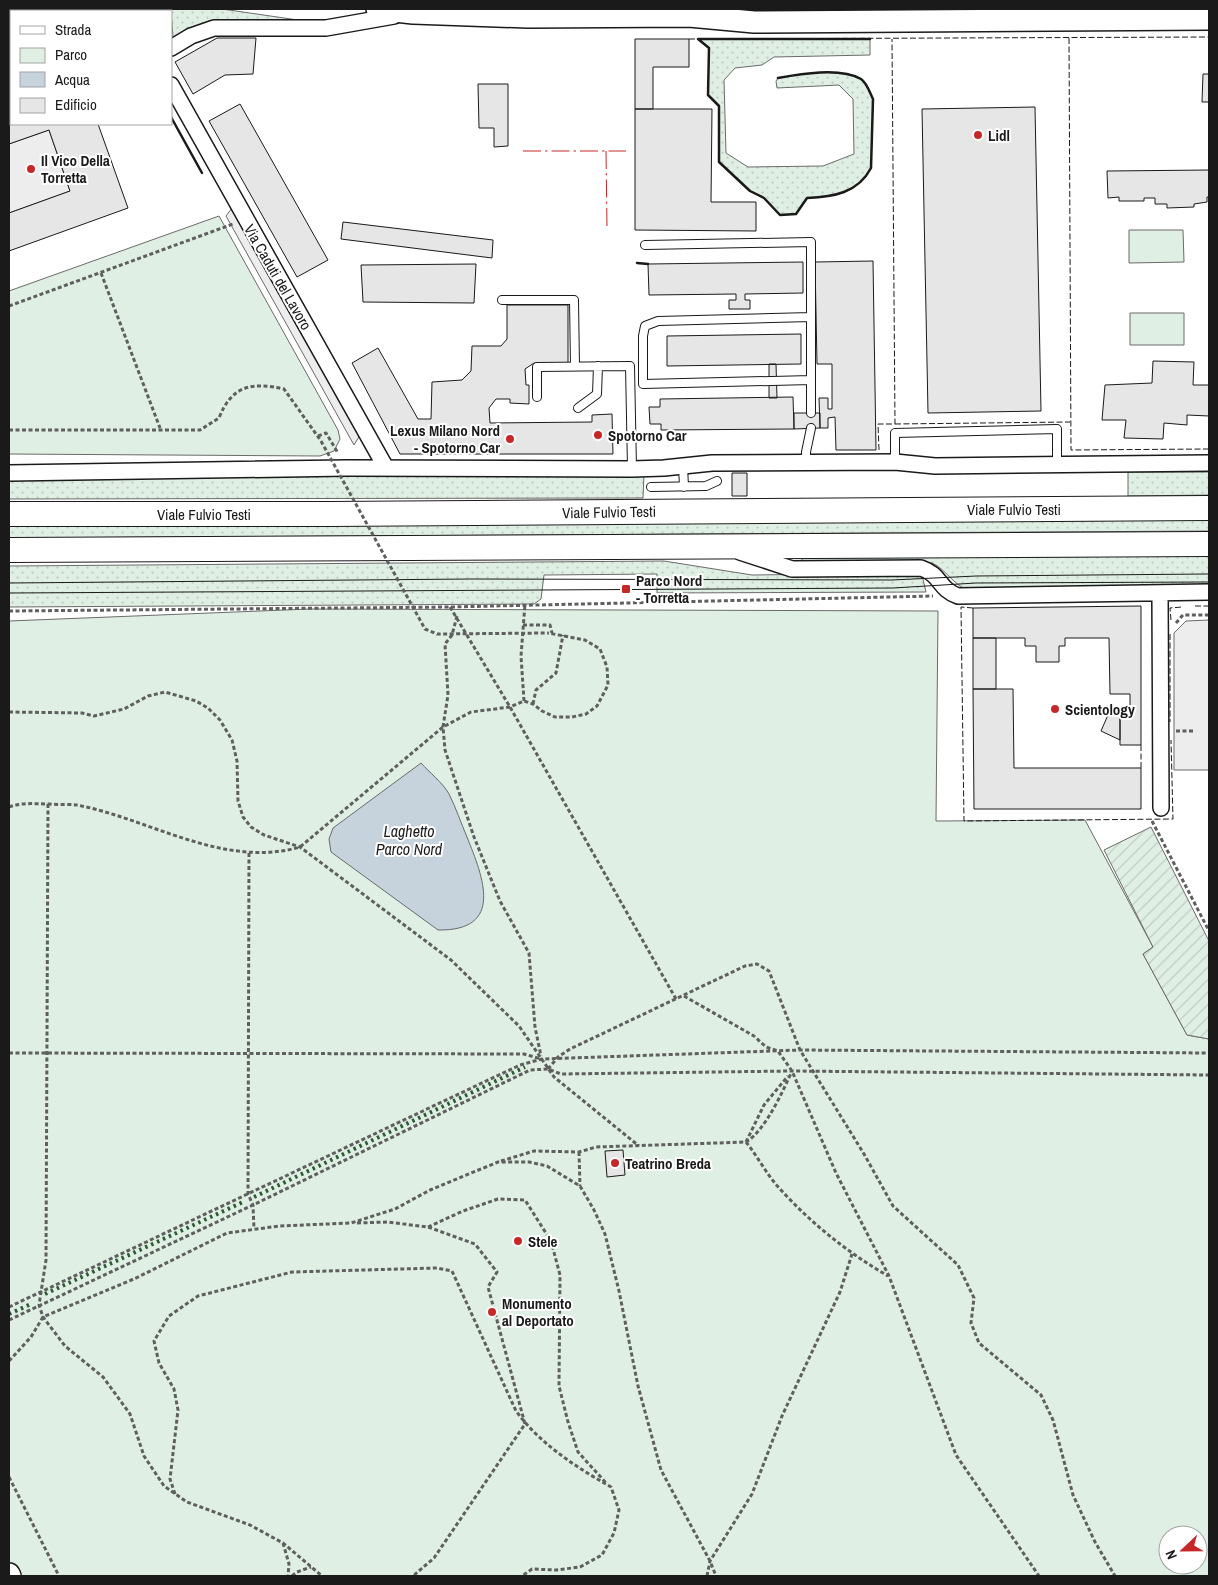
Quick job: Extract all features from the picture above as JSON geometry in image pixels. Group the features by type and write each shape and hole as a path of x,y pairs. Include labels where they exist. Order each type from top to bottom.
{"main road":[{"name":"Viale Fulvio Testi","path":"9,514 330,514 1209,508"},
{"path":"9,550 1209,544"}],"street":[{"path":"377,9 412,13 528,17 689,16 772,22 1209,19"},
{"path":"689,16 721,9"},
{"path":"172,47 191,36 214,28 326,28 412,13"},
{"name":"Via Caduti del Lavoro","path":"172,88 386,468"},
{"path":"9,473 347,468 632,469 712,463 895,462 935,466 1209,463"},
{"path":"725,547 792,569 921,568 935,574 945,589 958,596 1209,592"},
{"path":"1160,592 1161,808"}],"lane":[{"path":"645,245 811,242 811,413"},
{"path":"502,300 574,300 575,366"},
{"path":"811,317 658,321 646,326 642,336 644,384 811,380"},
{"path":"578,408 596,394 598,366"},
{"path":"537,397 537,367 630,366 632,469"},
{"path":"806,463 806,452 811,428"},
{"path":"895,462 895,433 1058,428 1057,465"},
{"path":"683,466 684,487"},
{"path":"651,488 706,486 717,481"}],"path":[{"path":"9,306 226,228 245,218"},
{"path":"101,273 160,428"},
{"path":"9,430 160,428 179,431 200,430 220,418 225,404 236,393 248,386 262,384 284,389 321,441 425,629 437,634 550,633 585,640 600,649 607,667 608,685 606,692 596,706 579,716 555,716 542,711 533,704 524,702 510,707 471,712 443,726 300,846 286,851 249,853 223,848 76,805 20,803 9,807"},
{"path":"318,436 326,432 347,468"},
{"path":"9,611 660,604 958,596"},
{"path":"524,604 521,656 524,702"},
{"path":"450,607 510,707 676,999"},
{"path":"1160,639 1183,615 1209,614"},
{"path":"457,616 452,635 445,644 448,696 443,726 445,750 474,837 500,900 530,953 535,1027 542,1059"},
{"path":"523,624 550,625 550,633"},
{"path":"533,704 536,690 556,673 563,635"},
{"path":"9,712 94,716 124,709 148,696 166,692 196,701 208,708 220,720 232,740 237,761 238,802 243,817 251,827 264,835 300,846 451,960 519,1026 554,1077 639,1146"},
{"path":"48,804 46,1260 39,1305 43,1317 65,1346 103,1377 130,1414 144,1456 164,1486 175,1494 219,1515 250,1525 283,1543 322,1576"},
{"path":"1161,808 1152,820 1209,931"},
{"path":"249,853 248,1194 253,1205 254,1230"},
{"path":"548,1070 558,1057 584,1042 745,966 757,964 769,971 800,1050 864,1154 893,1206 958,1265 974,1298 971,1323 979,1343 1041,1395 1053,1420 1073,1495 1095,1542 1115,1576"},
{"path":"683,996 754,1036 766,1047 778,1050 792,1071 836,1173 888,1276 956,1455 1038,1576"},
{"path":"9,1307 520,1064 542,1059 778,1050 1209,1053"},
{"path":"9,1053 524,1054 542,1059"},
{"path":"9,1320 253,1205 530,1070 548,1070 561,1074 813,1071 1209,1075"},
{"path":"746,1142 764,1105 792,1071"},
{"path":"351,1223 395,1209 430,1190 498,1162 534,1151 579,1152 596,1147 746,1142 754,1138 782,1092 792,1071"},
{"path":"746,1142 779,1187 822,1231 852,1254 888,1276"},
{"path":"579,1152 580,1186"},
{"path":"498,1162 529,1162 547,1166 580,1186 594,1210 605,1234 620,1291 638,1386 661,1470 710,1561 716,1576"},
{"path":"428,1227 463,1211 498,1199 525,1200 551,1241 560,1275 559,1386 568,1422 578,1452 610,1487 619,1510 614,1532 602,1555 580,1567 556,1570 532,1569 522,1576"},
{"path":"9,1361 31,1337 43,1317 136,1278 227,1233 279,1226 387,1222 428,1227 475,1244 497,1272 488,1287 526,1424 434,1558 413,1576"},
{"path":"707,1576 710,1561 752,1494 782,1416 840,1292 852,1254"},
{"path":"175,1494 170,1479 178,1410 174,1389 159,1363 154,1341 169,1316 198,1296 292,1272 437,1268 452,1271 516,1411 526,1424 576,1467 610,1487"},
{"path":"9,1476 59,1576"},
{"path":"283,1543 289,1564 288,1576"},
{"path":"292,1576 311,1567"}],"green space":[{"path":"222,9 298,20 298,23 199,26 173,38 172,10 154,10"},
{"path":"698,39 870,39 870,55 774,57 762,65 735,68 724,80 726,153 748,167 823,166 854,154 853,99 839,85 777,88 776,81 778,78 831,72 852,75 861,79 867,86 873,99 871,168 866,177 852,189 844,192 826,197 807,198 796,214 780,215 764,198 750,191 719,162 719,106 708,95 709,48"},
{"path":"219,216 338,430 340,439 334,451 320,456 9,454 9,291"},
{"path":"1129,230 1183,230 1184,262 1129,263"},
{"path":"1130,313 1184,313 1184,345 1130,345"},
{"path":"1128,472 1209,472 1209,495 1128,496"},
{"path":"644,475 643,498 9,499 9,478"},
{"path":"1209,520 1209,531 9,538 9,526"},
{"path":"1209,556 1209,587 967,589 958,585 942,569 932,563 802,563 802,558"},
{"path":"664,561 752,575 916,573 922,575 926,592 657,593 657,574 544,575 541,599 534,604 9,607 9,566"},
{"path":"310,609 938,611 936,821 1085,820 1153,947 1143,954 1187,1035 1209,1039 1209,1576 15,1576 9,1563 9,621"},
{"path":"1151,827 1209,941 1209,1039 1187,1035 1143,954 1153,947 1104,850"}],"shaded area":[{"path":"49,130 70,191 9,213 9,144"},
{"path":"232,208 360,435 354,445 226,216"},
{"path":"1209,620 1209,770 1174,770 1174,633 1186,621"}],"water":[{"name":"Laghetto Parco Nord","path":"421,763 449,794 473,853 483,884 484,899 481,912 473,922 459,928 438,930 331,852 329,839 333,828"}],"building":[{"path":"57,9 58,10 18,10"},
{"path":"70,9 99,9 99,10"},
{"path":"10,12 10,46 9,46"},
{"path":"217,38 256,38 253,74 225,75 193,94 175,62"},
{"path":"635,39 689,39 689,67 653,67 653,109 635,109"},
{"path":"1203,74 1209,74 1209,102 1202,102"},
{"path":"478,84 508,84 508,146 494,147 494,128 479,128"},
{"path":"9,104 10,125 98,125 128,208 9,251 9,213 70,191 49,130 9,144"},
{"path":"240,104 328,260 297,277 209,121"},
{"path":"1035,107 1041,411 928,413 922,109"},
{"path":"635,109 712,109 711,202 756,202 756,231 635,230"},
{"path":"1209,170 1209,197 1207,197 1207,202 1194,204 1194,207 1167,208 1167,204 1155,204 1155,198 1144,198 1144,201 1119,201 1119,197 1108,198 1107,171"},
{"path":"343,222 493,240 492,258 341,239"},
{"path":"873,261 876,450 836,450 835,417 828,418 828,428 820,428 819,398 828,398 828,409 832,409 832,364 817,364 815,262"},
{"path":"803,262 803,293 745,294 745,300 750,300 750,309 729,309 729,300 736,300 736,294 649,295 648,264"},
{"path":"476,264 474,303 363,302 361,265"},
{"path":"507,305 568,305 568,363 534,363 525,369 526,385 529,385 529,404 510,403 510,399 496,399 489,408 490,423 592,422 592,415 612,414 613,454 400,454 352,363 378,348 418,419 431,419 432,382 462,380 471,371 472,346 501,346 507,339"},
{"path":"801,334 801,364 667,366 667,336"},
{"path":"1153,361 1194,362 1193,385 1209,385 1209,416 1187,415 1187,425 1164,423 1163,439 1124,438 1126,420 1102,420 1105,385 1152,383"},
{"path":"769,364 776,364 777,398 769,398"},
{"path":"793,397 794,429 661,430 661,424 650,424 649,407 660,407 660,399"},
{"path":"794,413 820,413 820,428 794,429"},
{"path":"732,473 747,473 747,496 732,496"},
{"path":"1141,606 1141,745 1120,745 1120,716 1130,716 1130,694 1110,694 1109,638 1065,638 1065,646 1059,646 1059,662 1036,662 1036,646 1025,646 1025,638 973,638 973,608"},
{"path":"973,638 996,638 996,689 973,689"},
{"path":"973,689 1013,689 1014,768 1141,768 1141,809 974,809"},
{"path":"1111,708 1130,709 1130,716 1120,716 1120,740 1101,731"},
{"name":"Teatrino Breda","path":"623,1150 625,1175 607,1177 605,1151"}],"tram line":[{"path":"9,583 471,579 892,580 976,576 1209,574"},
{"path":"9,593 893,588 976,583 1209,582"}],"hedge":[{"path":"254,1197 525,1067"},
{"path":"45,1294 243,1202"},
{"path":"9,1314 31,1304"}],"fence":[{"path":"689,39 1209,37"},
{"path":"1069,38 1071,450 1209,449"},
{"path":"879,450 878,424 895,424 892,39"},
{"path":"895,424 1070,422"},
{"path":"1195,606 1209,606"},
{"path":"973,608 961,607 964,821 1173,819 1171,740"},
{"path":"1171,620 1170,608 1182,607"},
{"path":"1170,634 1170,722"},
{"path":"1141,745 1141,768"}],"wall":[{"path":"778,78 831,72 852,75 863,81 873,99 871,168 866,176 859,183 844,192 835,195 807,198 796,214 780,215 764,198 750,191 719,162 719,106 708,95 709,48 698,39 870,39"},
{"path":"172,119 202,173"},
{"path":"637,263 648,264"}],"power":[{"path":"523,151 626,151"},
{"path":"606,151 607,227"}],"place":[{"name":"Lidl","path":"978,135"},
{"name":"Il Vico Della Torretta","path":"31,169"},
{"name":"Spotorno Car","path":"598,435"},
{"name":"Lexus Milano Nord - Spotorno Car","path":"510,439"},
{"name":"Parco Nord - Torretta","path":"626,589"},
{"name":"Scientology","path":"1055,709"},
{"name":"Teatrino Breda","path":"615,1163"},
{"name":"Stele","path":"518,1241"},
{"name":"Monumento al Deportato","path":"492,1312"}]}
